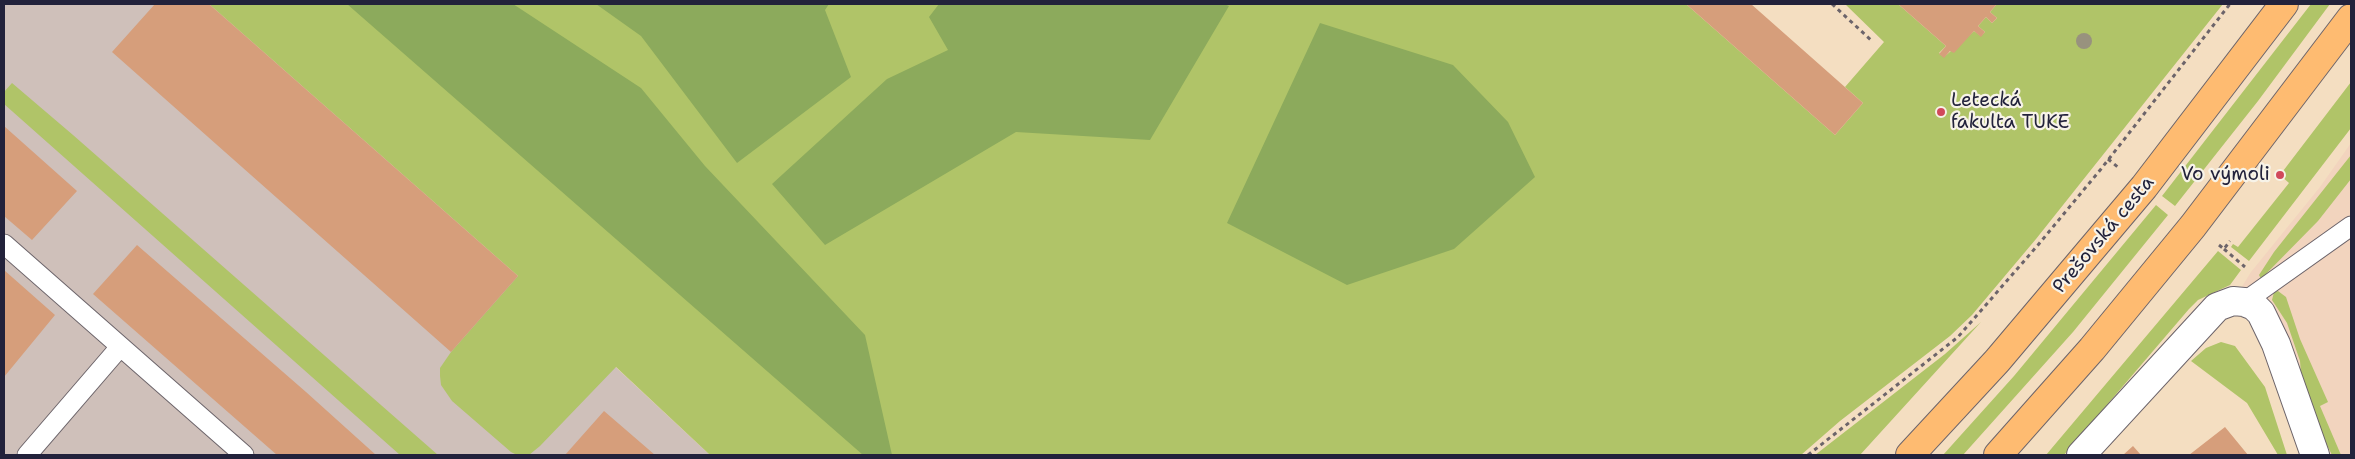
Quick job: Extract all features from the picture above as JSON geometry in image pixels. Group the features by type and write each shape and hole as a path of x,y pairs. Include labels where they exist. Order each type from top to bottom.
{"highway":[{"name":"Prešovská cesta","path":"1910,455 1997,361 2144,187 2284,4"},
{"path":"1998,455 2092,349 2193,226 2351,18"}],"street":[{"path":"2081,455 2217,307 2238,301 2254,306 2262,312 2315,455"}],"lane":[{"path":"2238,301 2351,226"},
{"path":"4,244 244,455"},
{"path":"27,455 120,347"}],"path":[{"path":"1832,4 1872,41"},
{"path":"1808,455 1958,337 2088,184 2230,4"},
{"path":"2224,249 2243,265"}],"shaded area":[{"path":"4,4 209,4 518,276 710,455 4,455"},
{"path":"2351,143 2351,455 2315,455 2276,344 2233,301 2251,272 2320,187"}],"green space":[{"path":"209,4 1686,4 1835,135 1863,103 1845,87 1884,42 1845,4 1898,4 1946,46 1939,53 1944,57 1974,31 1981,36 1985,32 1978,26 1986,17 1992,23 1997,18 1990,12 1997,4 2223,4 2036,239 1972,315 1950,336 1840,421 1801,455 710,455 616,367 540,446 529,455 517,455 511,452 452,401 441,385 440,368 451,352 518,276"},
{"path":"347,4 513,4 641,88 705,166 865,335 892,455 863,455"},
{"path":"596,4 829,4 825,10 851,77 737,163 641,36"},
{"path":"939,4 1224,4 1229,6 1150,140 1016,132 825,245 772,184 887,79 948,50 929,17"},
{"path":"2311,4 2330,4 2258,101 2175,206 2162,196"},
{"path":"1320,23 1453,65 1508,122 1535,177 1454,249 1347,285 1227,223"},
{"path":"2351,82 2351,128 2249,261 2231,247 2233,244 2238,247 2289,183 2280,175"},
{"path":"12,83 438,455 400,455 4,104 4,92"},
{"path":"2351,155 2351,179 2318,221 2261,279 2259,275 2274,252"},
{"path":"2156,205 2168,215 2073,332 1963,455 1943,455 2014,376"},
{"path":"2218,251 2241,270 2230,285 2198,300 2189,309 2064,455 2046,455"},
{"path":"2278,291 2286,297 2300,339 2328,402 2320,406 2341,455 2332,455 2303,398 2300,361 2287,323 2272,300 2274,292"},
{"path":"1981,322 1860,455 1815,455 1945,354"},
{"path":"2221,342 2235,346 2265,387 2287,455 2278,455 2247,403 2191,361 2206,348"}],"building":[{"path":"155,4 209,4 518,276 451,352 112,52"},
{"path":"1686,4 1751,4 1863,103 1835,135"},
{"path":"1898,4 1997,4 1990,12 1997,18 1992,23 1986,17 1978,26 1985,32 1981,37 1974,31 1954,53 1950,51 1944,58 1939,54 1946,46"},
{"path":"4,126 77,191 32,240 4,216"},
{"path":"137,245 376,455 277,455 93,294"},
{"path":"4,270 55,315 4,377"},
{"path":"604,411 655,455 565,455"},
{"path":"2225,427 2248,455 2189,455"},
{"path":"2133,446 2141,455 2123,455"}],"place":[{"name":"Letecká fakulta TUKE","path":"1941,112"},
{"name":"Vo výmoli","path":"2280,175"}]}
